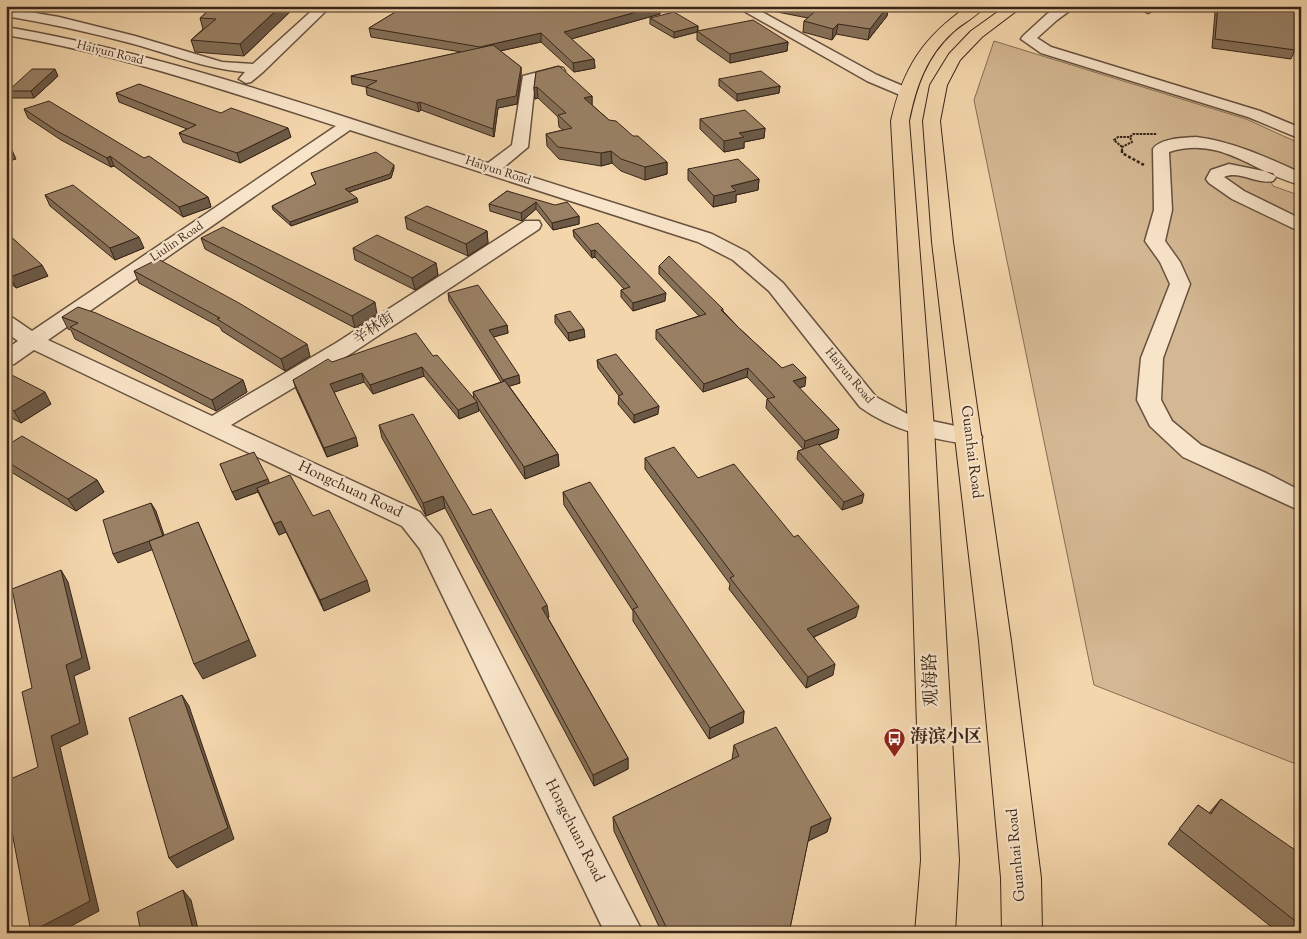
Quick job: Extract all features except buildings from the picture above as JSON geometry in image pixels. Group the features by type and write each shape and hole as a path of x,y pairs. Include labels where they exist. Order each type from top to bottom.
{"main road":[{"path":"921,428 900,121 905,92 924,54 949,29 978,6"},
{"name":"Guanhai Road","path":"1016,6 976,34 954,57 942,76 934,100 931,124 943,248 970,437 1021,878 1022,933"},
{"name":"观海路","path":"921,428 940,860 935,933"}],"street":[{"path":"235,88 325,6"},
{"path":"741,6 872,78 905,92"},
{"path":"1070,6 1052,17 1028,39 1046,50 1245,111 1301,134"},
{"path":"6,12 59,21 135,40 221,66 258,69"},
{"name":"Haiyun Road","path":"6,31 59,40 183,72 682,229 740,256 757,269 776,287 868,402 893,419 921,428 970,437"},
{"path":"491,169 520,146 528,79 558,71"},
{"name":"Liulin Road","path":"6,359 349,124"},
{"path":"1301,180 1242,154 1205,143 1183,141 1161,149 1163,210 1155,241 1170,262 1180,284 1152,358 1149,400 1162,426 1192,452 1257,479 1301,502"},
{"path":"1301,187 1229,169 1217,174 1215,179 1238,196 1301,226"},
{"name":"辛林街","path":"212,426 344,348 532,225"},
{"name":"Hongchuan Road","path":"6,322 32,341 411,519 431,544 625,933"}],"path":[{"path":"1122,147 1114,140 1118,137 1130,137"}],"shaded area":[{"path":"994,41 1246,119 1301,144 1301,182 1266,173 1273,186 1301,196 1301,766 1094,685 974,100"}],"place":[{"name":"海滨小区","path":"894,757"}]}
